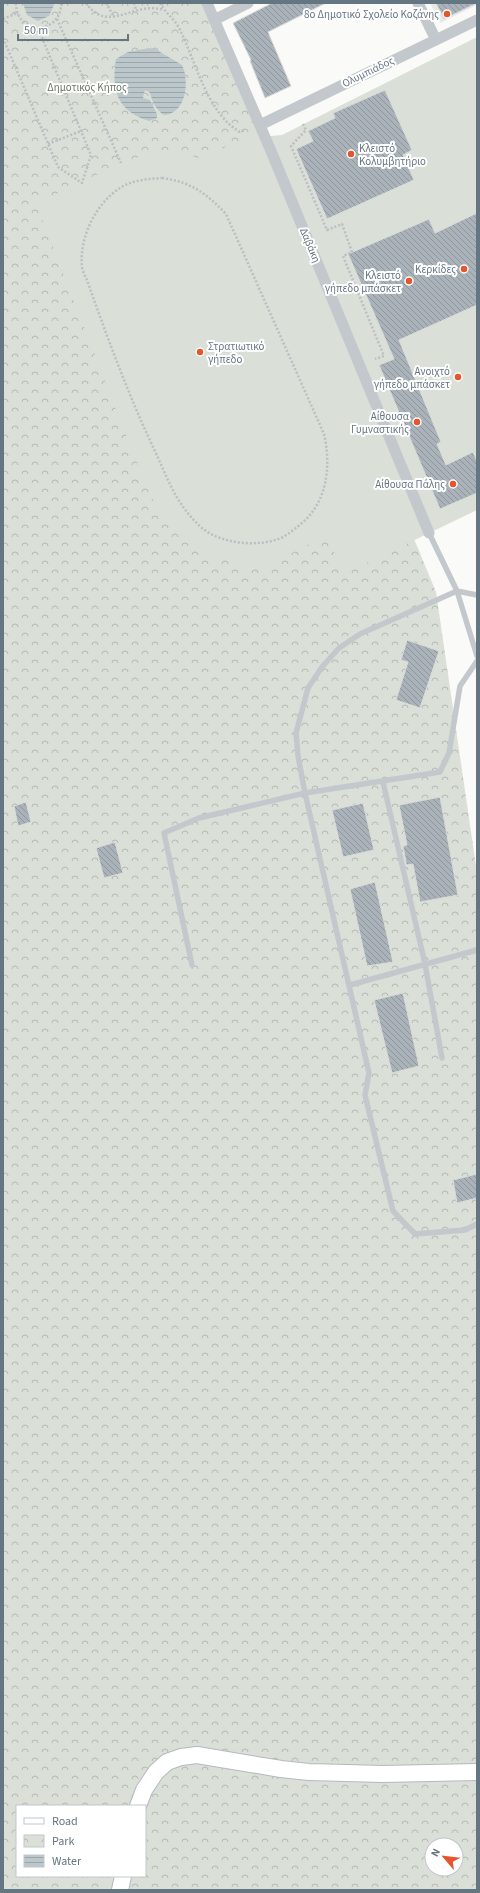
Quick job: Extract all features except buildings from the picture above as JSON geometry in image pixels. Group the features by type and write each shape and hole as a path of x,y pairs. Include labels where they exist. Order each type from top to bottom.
{"street":[{"name":"Δαβάκη","path":"207,3 260,125 429,533"},
{"path":"214,20 248,3"},
{"path":"418,3 436,40"},
{"name":"Ολυμπιάδος","path":"260,125 477,20"},
{"path":"138,1805 144,1790 156,1772 167,1762 181,1757 196,1755 309,1772 383,1774 477,1772"},
{"path":"120,1890 123,1877"}],"lane":[{"path":"429,533 457,591 477,656"},
{"path":"477,595 457,591 360,634 339,648 322,667 308,688 296,733 298,756 305,793 369,1073 365,1095 393,1212 415,1234 465,1230 477,1224"},
{"path":"192,965 164,833 199,818 305,793 384,782 440,772 449,753 460,686 477,661"},
{"path":"384,782 425,964 442,1058"},
{"path":"350,985 477,950"}],"path":[{"path":"16,3 18,13 25,24 38,28 52,24 57,19 60,13 61,3"},
{"path":"86,3 95,12 109,18 136,10 156,8 164,10"},
{"path":"106,3 114,17"},
{"path":"134,3 136,10"},
{"path":"160,3 164,10 173,18 180,30 197,72 220,114 233,128 240,132 245,130"},
{"path":"3,19 18,13"},
{"path":"57,19 122,163"},
{"path":"3,38 58,167 82,182 91,155 38,28"},
{"path":"303,124 306,130 291,146 325,231 342,224 352,252 343,256 384,356 375,360"},
{"path":"48,144 81,131"},
{"path":"146,179 176,180 189,184 204,193 226,214 324,434 327,448 328,467 326,483 322,495 314,508 305,520 291,532 281,538 266,542 235,542 220,538 203,529 176,498 170,482 125,383 82,266 89,224 97,210 120,188 146,179"}],"shaded area":[{"name":"8ο Δημοτικό Σχολείο Κοζάνης","path":"430,3 477,3 477,5 440,23"}],"green space":[{"name":"Δημοτικός Κήπος","path":"3,3 203,3 265,142 255,155 436,592 477,873 477,1890 3,1890"},
{"path":"477,37 477,510 344,574 326,535 262,569 218,558 199,548 171,529 159,512 146,486 36,204 121,163 142,156 168,152 184,153 198,158 249,138 282,135"}],"water":[{"path":"23,3 54,3 54,5 49,16 38,21 27,15"},
{"path":"149,48 155,49 182,65 186,79 186,88 181,103 177,109 164,115 159,111 150,93 146,90 143,98 150,100 157,114 157,118 149,121 138,117 123,105 116,90 115,70 116,59 128,52"}],"place":[{"name":"8ο Δημοτικό Σχολείο Κοζάνης","path":"447,14"},
{"name":"Κλειστό Κολυμβητήριο","path":"351,154"},
{"name":"Κερκίδες","path":"464,269"},
{"name":"Κλειστό γήπεδο μπάσκετ","path":"409,281"},
{"name":"Στρατιωτικό γήπεδο","path":"200,352"},
{"name":"Ανοιχτό γήπεδο μπάσκετ","path":"458,377"},
{"name":"Αίθουσα Γυμναστικής","path":"417,422"},
{"name":"Αίθουσα Πάλης","path":"453,484"}]}
